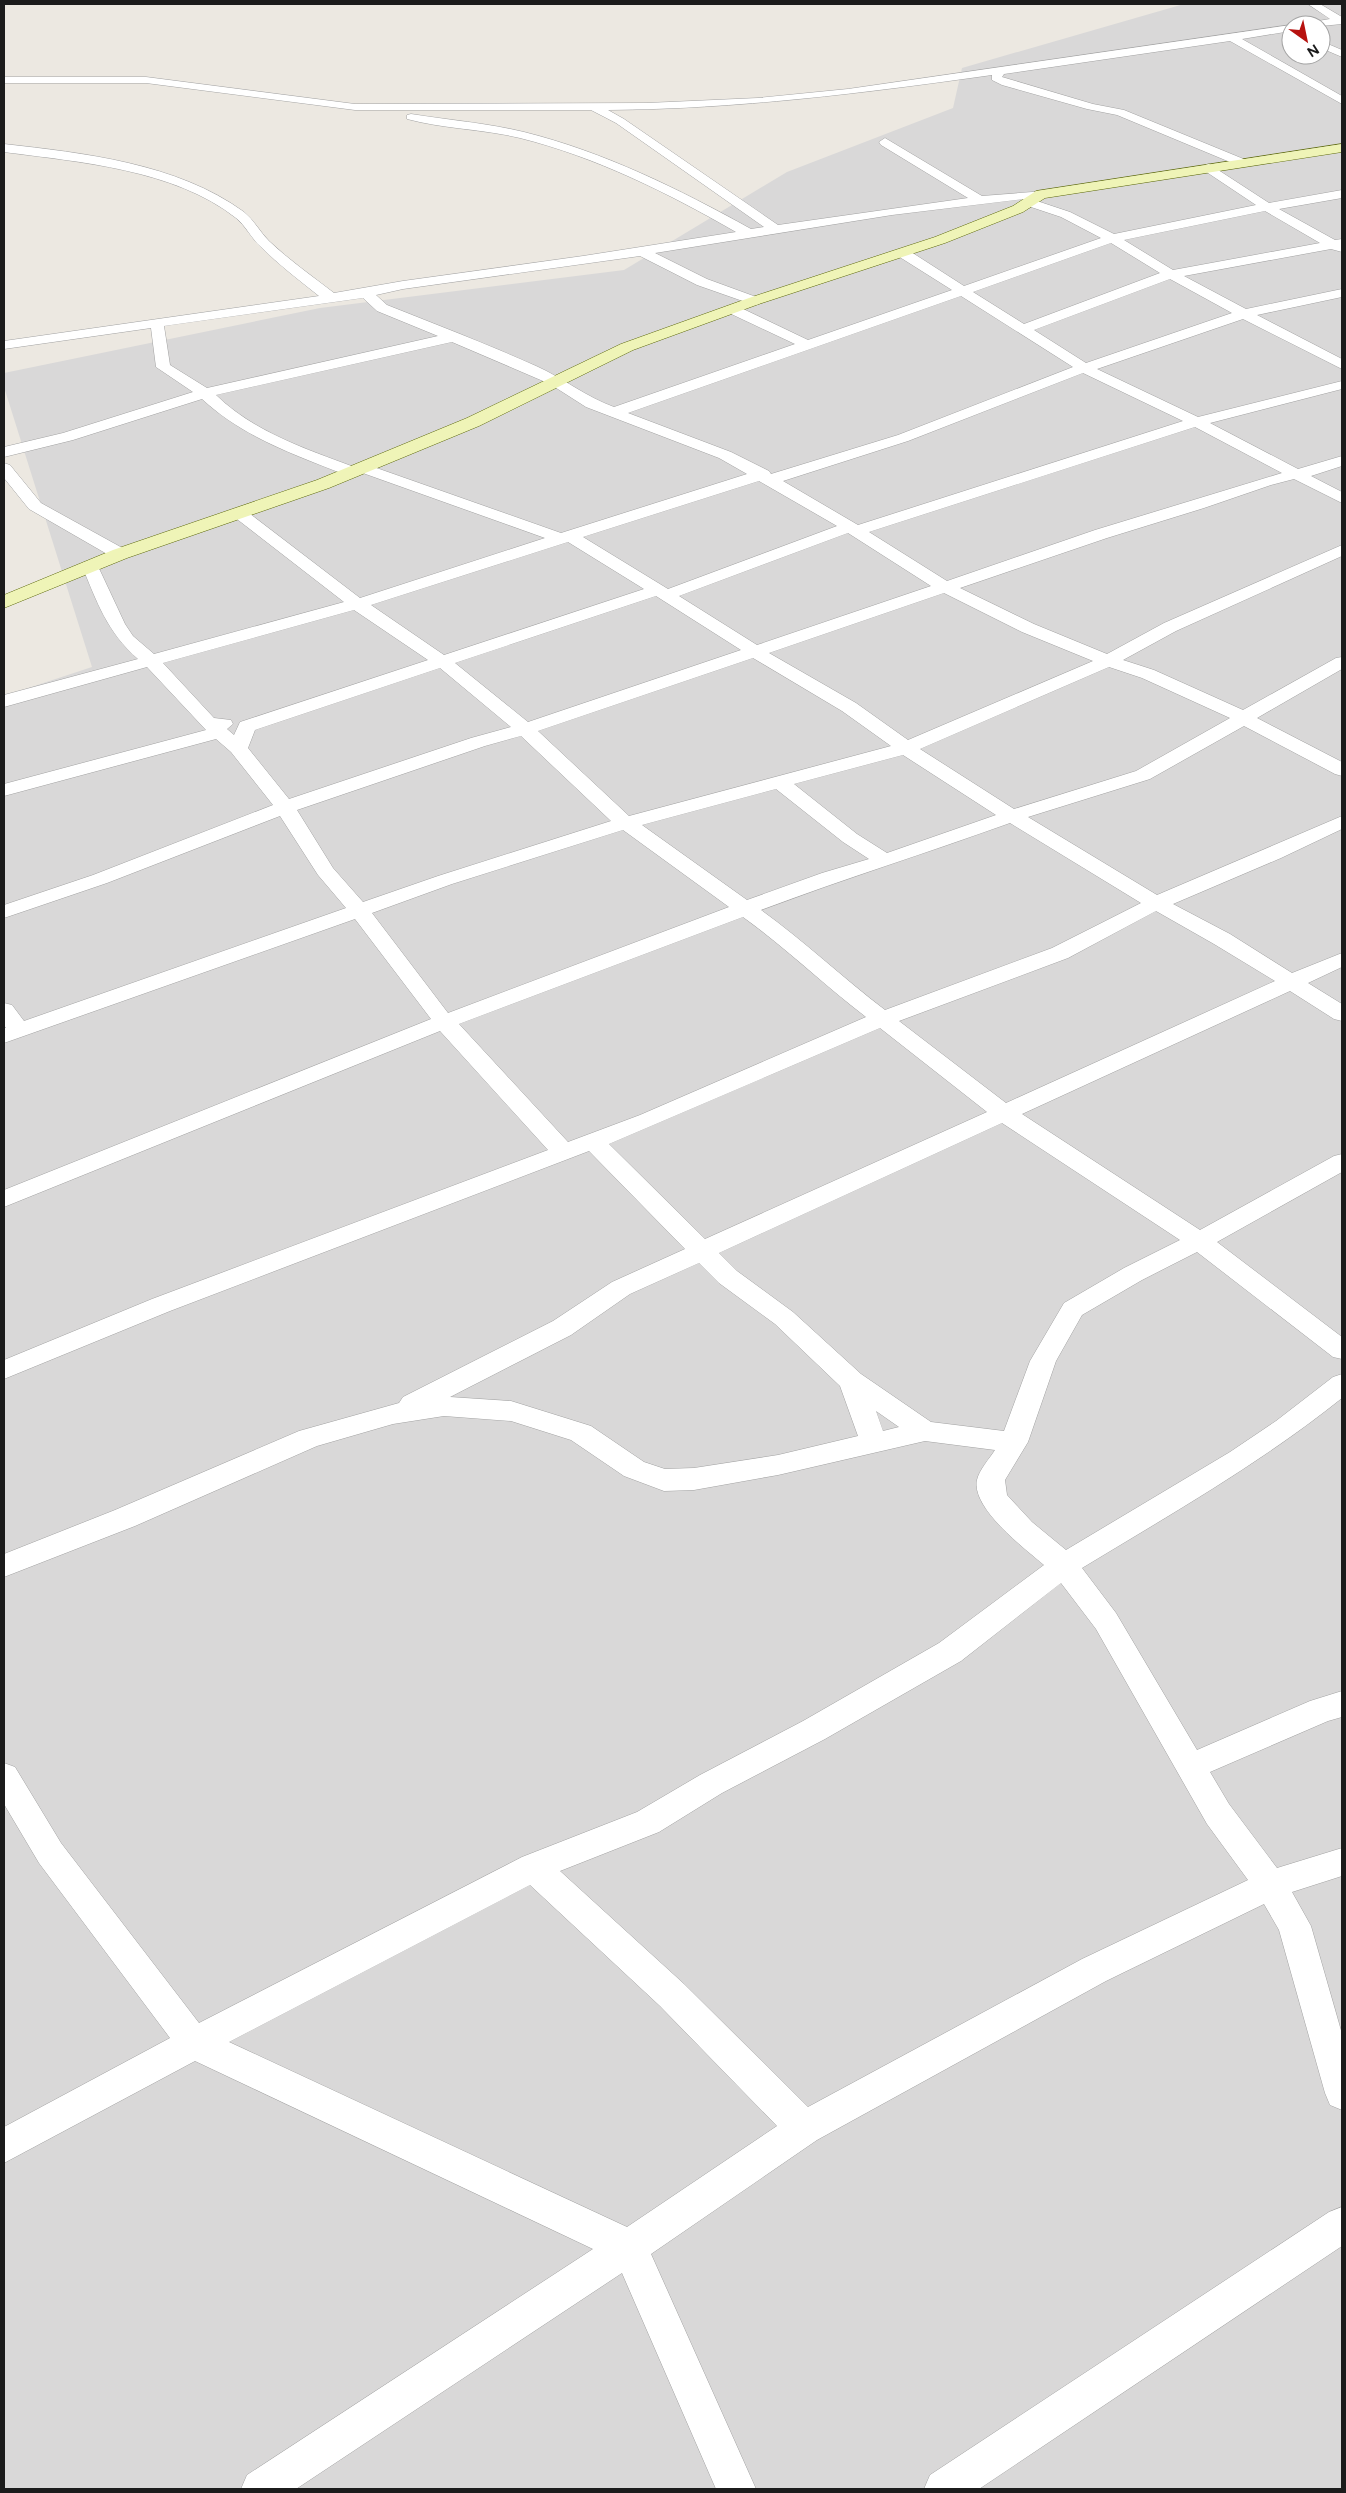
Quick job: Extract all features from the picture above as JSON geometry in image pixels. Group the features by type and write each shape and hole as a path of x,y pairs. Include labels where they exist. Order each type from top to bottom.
{"street":[{"path":"1314,4 1342,20"},
{"path":"355,107 596,108 767,100 848,92 999,72 1281,29"},
{"path":"1231,36 1342,101"},
{"path":"1246,44 1277,50"},
{"path":"999,72 996,78 1006,83 1044,92 1091,107 1120,112 1242,163"},
{"path":"4,80 146,80 355,107 505,132 608,162 685,198 748,234"},
{"path":"596,108 620,121 775,229"},
{"path":"885,142 978,200"},
{"path":"4,148 109,165 156,175 196,190 247,221 260,240 330,297"},
{"path":"4,345 366,293 403,285 978,200 1035,198 1208,168 1342,148"},
{"path":"1208,168 1267,207 1339,246"},
{"path":"612,413 805,344 963,292 1111,239 1267,207 1342,194"},
{"path":"1035,198 1244,314 1342,365"},
{"path":"4,602 120,554 357,470 474,422 627,347 862,264 902,253 1001,216 1035,198"},
{"path":"1024,330 1171,274 1339,246"},
{"path":"641,251 702,282 754,301"},
{"path":"902,253 1084,368 1196,422 1342,498"},
{"path":"366,293 382,308 555,381 591,404 682,437 767,477 854,529 943,586 1028,628 1108,661 1148,674 1243,717 1342,770"},
{"path":"4,701 357,604 566,538 903,438 1084,368 1244,314 1342,293"},
{"path":"732,309 805,344"},
{"path":"157,323 163,367 205,393 228,414 282,444 566,538 661,592 754,652 849,708 906,748 1012,816 1342,1014"},
{"path":"4,452 68,437 205,393 454,337"},
{"path":"4,790 214,728 247,726 442,661 854,529 1196,422 1342,385"},
{"path":"4,912 100,879 285,807 478,742 526,729 943,586 986,575 1100,534 1342,460"},
{"path":"4,468 35,506 120,554"},
{"path":"240,513 357,604 442,661 526,729 573,776 626,823 743,910 783,936 836,983 1005,1114 1199,1241 1342,1350"},
{"path":"4,1010 12,1033 445,880 626,823 906,748 1108,661 1170,627 1342,550"},
{"path":"90,566 116,624 127,640 150,661 214,728 238,748 285,807 325,870 360,911 444,1022 563,1151"},
{"path":"4,1198 444,1022 829,877 885,862 1012,816 1143,775 1342,662"},
{"path":"238,748 247,726"},
{"path":"778,781 850,838 885,862"},
{"path":"4,1370 161,1305 287,1259 593,1141 882,1019 1060,953 1156,903 1274,854 1342,822"},
{"path":"393,1414 562,1328 621,1288 1342,959"},
{"path":"593,1141 728,1277 784,1318 852,1381 925,1431"},
{"path":"1342,1162 1073,1308 1043,1361 1014,1442 992,1480 994,1499 1022,1530 1064,1565 1106,1621 1218,1814 1270,1885 1294,1926 1342,2093"},
{"path":"852,1381 874,1443"},
{"path":"4,2146 194,2043 533,1867 648,1822 711,1784 814,1730 950,1652 1064,1565 1240,1458 1286,1428 1342,1384"},
{"path":"4,1566 125,1518 309,1438 393,1414 444,1406 511,1410 581,1433 634,1469 664,1480 694,1479 778,1464 925,1431 1014,1442"},
{"path":"1190,1767 1321,1710 1342,1704"},
{"path":"4,1776 50,1854 194,2043 629,2247 736,2489"},
{"path":"261,2489 629,2247 804,2128 1094,1970 1270,1885 1342,1862"},
{"path":"533,1867 672,1996 804,2128"},
{"path":"944,2489 1342,2225"}],"shaded area":[{"path":"1184,4 1342,4 1342,2489 4,2489 4,696 92,667 4,387 4,373 320,308 624,270 787,172 953,108 962,68"}]}
